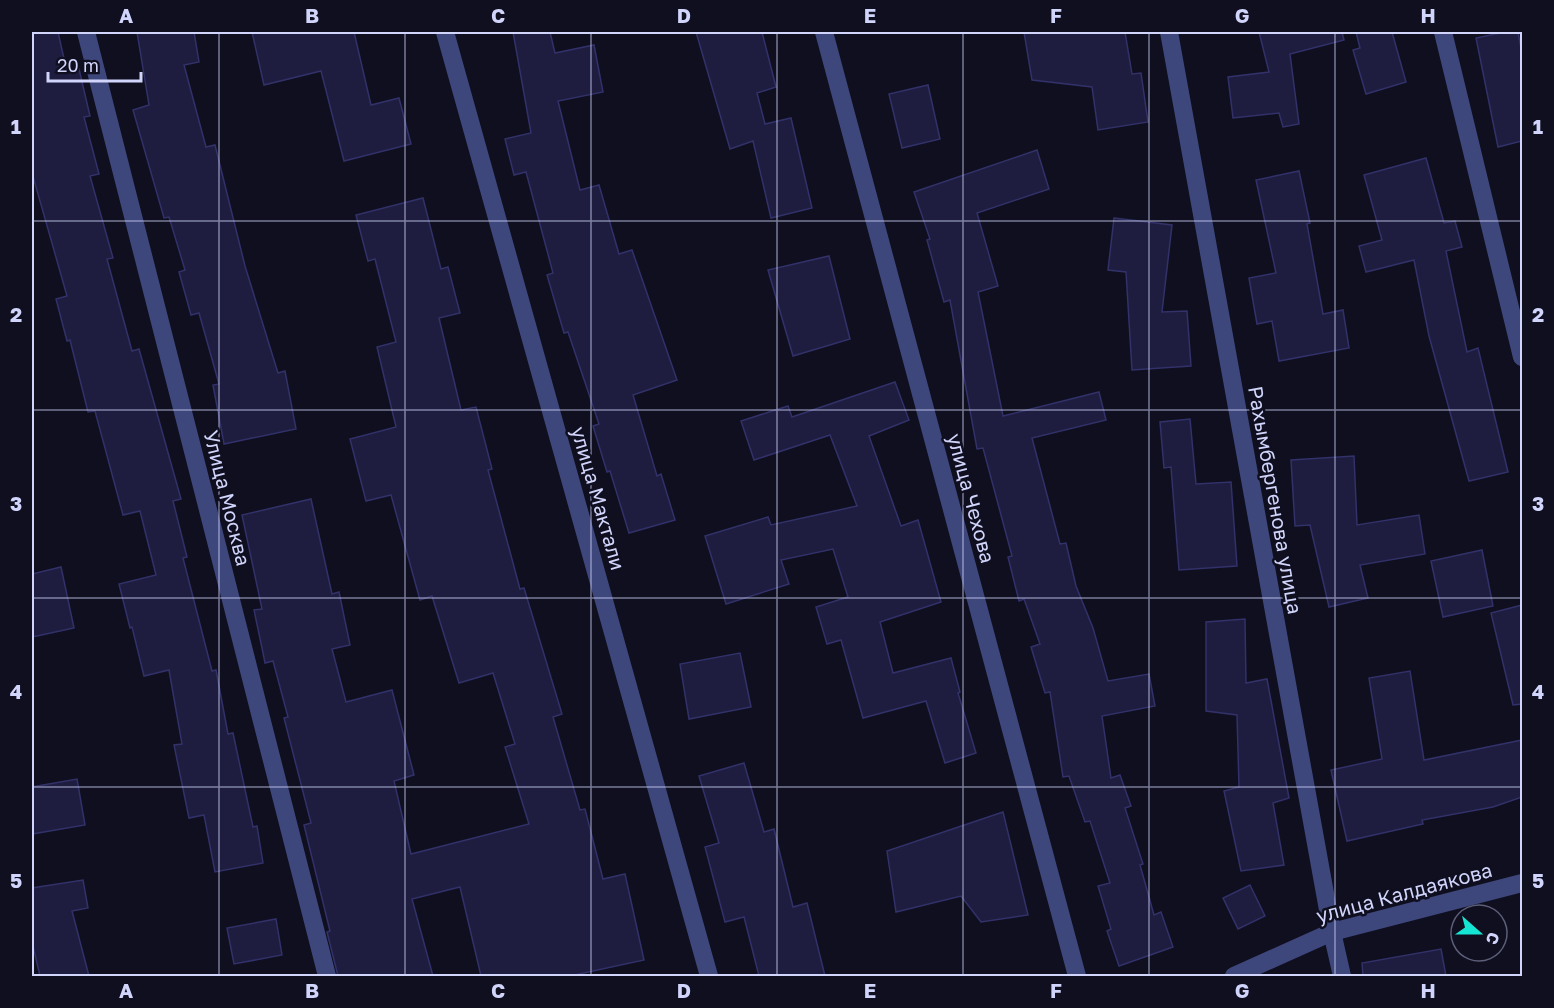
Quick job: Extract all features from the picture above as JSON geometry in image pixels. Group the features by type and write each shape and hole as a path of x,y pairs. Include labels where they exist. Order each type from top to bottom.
{"street":[{"name":"Улица Москва","path":"86,32 327,976"},
{"name":"улица Мактали","path":"445,32 709,976"},
{"name":"улица Чехова","path":"824,32 1077,976"},
{"name":"Рахымбергенова улица","path":"1169,32 1332,932 1342,976"},
{"path":"1443,32 1522,357"},
{"name":"улица Калдаякова","path":"1234,976 1332,932 1522,883"}],"building":[{"path":"32,32 58,32 67,72 79,69 90,116 84,117 99,174 90,176 113,258 107,259 132,351 139,349 181,499 173,501 187,557 183,558 212,671 216,670 228,734 233,733 253,827 257,826 263,863 215,872 204,815 189,818 174,745 182,744 169,670 144,676 132,627 130,628 119,584 156,575 140,511 123,515 95,411 88,412 70,340 67,341 56,299 67,296 32,173"},
{"path":"137,32 194,32 199,62 184,65 206,147 215,145 245,266 278,373 285,371 296,429 224,444 213,385 219,384 199,313 191,315 179,272 185,270 169,217 164,218 133,110 149,105"},
{"path":"252,32 354,32 371,105 399,98 411,144 344,161 321,71 264,85"},
{"path":"513,32 550,32 555,53 594,45 603,92 558,101 580,190 599,185 619,254 632,250 677,380 633,395 657,476 661,474 675,520 629,533 593,426 599,424 568,332 564,333 547,275 553,273 526,172 514,175 505,139 531,133"},
{"path":"696,32 762,32 776,87 757,93 765,124 791,118 812,208 771,218 753,141 730,149"},
{"path":"1024,32 1125,32 1132,74 1141,73 1148,122 1098,130 1092,87 1032,80"},
{"path":"1259,32 1342,32 1344,40 1290,54 1299,124 1283,127 1279,113 1233,118 1228,77 1269,72"},
{"path":"1356,32 1392,32 1406,82 1366,94 1353,50 1360,48"},
{"path":"1505,32 1518,32 1522,54 1522,141 1498,147 1476,38"},
{"path":"928,85 940,139 902,148 889,94"},
{"path":"1037,150 1049,189 977,213 998,286 978,292 1003,416 1099,392 1106,420 1032,438 1060,544 1066,543 1076,586 1093,628 1108,681 1149,674 1155,706 1102,716 1111,778 1120,775 1131,806 1125,808 1143,864 1140,865 1154,915 1161,912 1173,947 1119,966 1107,931 1111,929 1098,886 1110,883 1090,821 1085,822 1069,776 1063,777 1050,692 1045,693 1031,647 1040,644 1024,599 1019,601 1008,557 1012,556 983,448 977,449 950,300 944,302 927,240 930,239 914,192"},
{"path":"1426,158 1444,223 1455,221 1462,247 1446,251 1467,352 1478,348 1508,472 1469,481 1429,336 1414,260 1366,272 1359,246 1382,240 1364,175"},
{"path":"1299,171 1310,223 1307,224 1323,314 1343,310 1349,348 1279,361 1272,321 1257,324 1249,278 1276,273 1256,180"},
{"path":"423,198 441,269 448,267 460,313 439,318 461,410 476,407 492,469 488,470 520,589 524,588 562,714 553,717 580,810 585,809 603,879 625,874 644,960 570,976 481,976 460,887 412,899 433,976 338,976 327,932 330,931 304,825 311,823 284,718 288,717 273,661 265,663 254,610 262,609 242,515 311,499 332,594 339,592 350,645 332,649 346,702 392,690 414,775 394,781 411,854 529,824 505,747 515,744 493,673 459,683 432,596 420,600 391,495 366,501 350,439 396,427 377,347 396,342 375,259 368,261 356,215"},
{"path":"1114,218 1172,225 1162,312 1187,311 1191,366 1132,370 1126,272 1108,270"},
{"path":"829,256 850,339 793,356 768,270"},
{"path":"895,382 909,420 869,436 901,526 918,520 941,602 880,622 893,673 951,658 960,692 958,693 976,753 945,763 926,701 863,718 841,640 827,644 816,607 848,597 833,549 781,560 789,584 726,604 705,536 768,517 771,525 857,506 830,435 754,460 741,421 788,406 792,417"},
{"path":"1190,419 1196,484 1231,482 1237,566 1179,570 1171,467 1164,468 1160,422"},
{"path":"1354,456 1357,525 1419,515 1425,554 1360,565 1368,598 1329,607 1310,525 1295,526 1291,460"},
{"path":"1482,550 1493,606 1443,617 1431,561"},
{"path":"61,567 74,628 32,637 32,574"},
{"path":"1522,605 1522,704 1513,705 1491,613"},
{"path":"1245,619 1246,683 1267,679 1289,798 1273,803 1284,865 1241,871 1224,791 1239,787 1237,715 1206,711 1206,622"},
{"path":"740,653 751,707 689,719 680,664"},
{"path":"1410,671 1424,760 1522,740 1522,797 1493,807 1422,820 1423,824 1347,841 1331,770 1382,759 1369,678"},
{"path":"744,763 764,832 774,829 793,907 807,903 825,976 759,976 744,917 725,922 705,847 719,843 699,776"},
{"path":"77,779 85,825 32,834 32,787"},
{"path":"1003,812 1028,915 981,922 961,896 896,912 887,851"},
{"path":"83,880 88,908 72,911 89,976 40,976 32,942 32,888"},
{"path":"1250,885 1265,916 1238,929 1223,898"},
{"path":"276,919 282,955 234,964 227,928"},
{"path":"1441,949 1446,976 1363,976 1362,963"}]}
